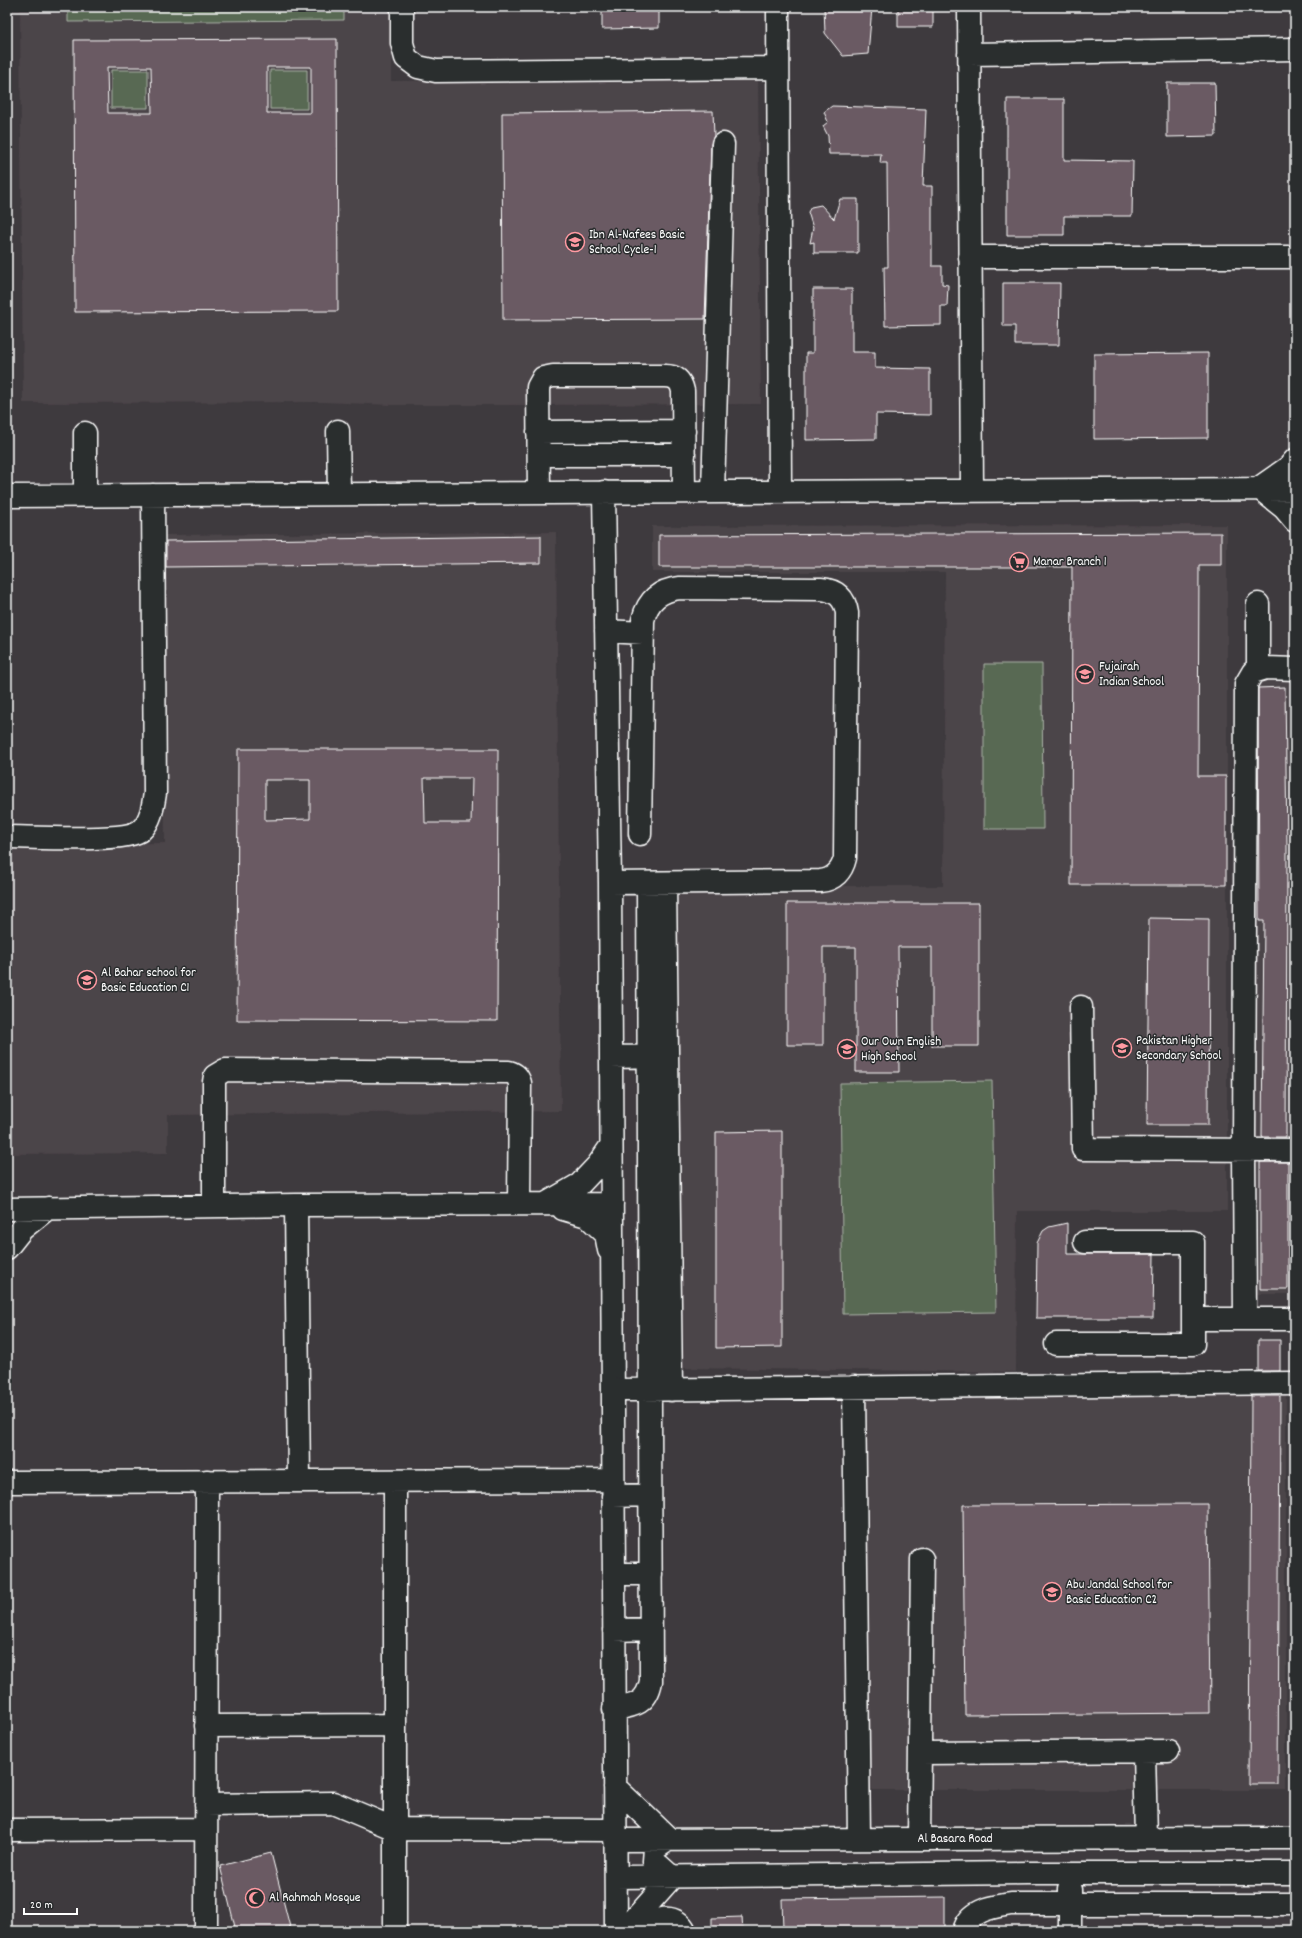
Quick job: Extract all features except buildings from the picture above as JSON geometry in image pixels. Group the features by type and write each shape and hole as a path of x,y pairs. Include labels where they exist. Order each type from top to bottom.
{"street":[{"path":"402,7 402,43 406,58 418,68 436,71 778,68"},
{"path":"778,7 780,491"},
{"path":"969,7 968,54 972,490"},
{"path":"968,54 1295,49"},
{"path":"713,492 723,144"},
{"path":"970,257 1295,256"},
{"path":"539,493 538,387 543,378 553,376 665,376 676,378 682,386 683,391 684,492"},
{"path":"338,431 338,494"},
{"path":"538,432 684,431"},
{"path":"85,433 85,496"},
{"path":"539,455 684,454"},
{"path":"1259,488 1295,460"},
{"path":"1259,488 1284,508 1295,521"},
{"path":"7,496 1295,489"},
{"path":"604,492 610,883 616,1931"},
{"path":"7,837 115,837 136,833 148,821 154,793 153,495"},
{"path":"610,883 820,881 831,878 840,870 845,858 847,613 846,606 839,596 828,589 680,588 670,589 660,593 651,600 646,609 643,620 640,834"},
{"path":"1258,604 1258,670"},
{"path":"606,631 643,633"},
{"path":"1246,1319 1244,1150 1246,684 1253,672 1258,670 1266,668 1295,669"},
{"path":"614,1709 639,1703 650,1689 651,1681 650,1495 660,1390 657,883"},
{"path":"1081,1007 1083,1149 1295,1150"},
{"path":"611,1057 658,1056"},
{"path":"214,1206 214,1082 216,1076 225,1070 509,1072 514,1074 518,1077 520,1083 519,1204"},
{"path":"546,1204 580,1184 598,1165 611,1146"},
{"path":"546,1204 587,1216 606,1234 612,1260"},
{"path":"7,1209 296,1205 612,1204"},
{"path":"296,1205 299,1481"},
{"path":"7,1248 22,1229 48,1208"},
{"path":"1056,1344 1193,1344 1193,1242 1085,1242"},
{"path":"1193,1319 1295,1319"},
{"path":"613,1390 1295,1383"},
{"path":"854,1387 859,1839"},
{"path":"206,1931 207,1481"},
{"path":"7,1482 396,1481 613,1488 650,1495"},
{"path":"395,1931 396,1481"},
{"path":"919,1839 922,1559"},
{"path":"614,1574 651,1574"},
{"path":"614,1630 651,1629"},
{"path":"206,1726 395,1725"},
{"path":"1144,1751 1146,1838"},
{"path":"920,1753 1168,1751"},
{"path":"615,1787 669,1839 655,1849 654,1860 672,1877"},
{"path":"206,1805 333,1803 395,1829"},
{"path":"7,1830 206,1829"},
{"name":"Al Basara Road","path":"395,1829 615,1835 669,1839 1295,1838"},
{"path":"616,1877 1295,1873"},
{"path":"1070,1874 1070,1931"},
{"path":"624,1931 672,1877"},
{"path":"964,1931 966,1925 979,1911 1011,1904 1295,1904"},
{"path":"649,1931 655,1922 668,1918 681,1924 685,1931"}],"shaded area":[{"path":"20,7 391,7 391,81 758,78 761,404 391,405 323,402 23,403"},
{"path":"1227,525 1227,1211 1017,1211 1016,1372 677,1368 677,886 943,886 945,572 652,572 652,526"},
{"path":"556,532 561,1111 168,1115 168,1153 7,1154 7,845 165,843 162,535"},
{"path":"1294,672 1295,1294 1252,1294 1250,673"},
{"name":"Abu Jandal School for Basic Education C2","path":"1286,1385 1286,1790 865,1790 862,1395"}],"green space":[{"path":"68,7 344,7 344,20 68,22"},
{"path":"111,70 148,70 148,108 111,108"},
{"path":"270,70 307,70 307,109 270,109"},
{"path":"984,664 1042,664 1043,829 984,829"},
{"path":"992,1081 996,1312 843,1314 840,1083"}],"place":[{"name":"Ibn Al-Nafees Basic School Cycle-1","path":"575,242"},
{"name":"Manar Branch 1","path":"1019,562"},
{"name":"Fujairah Indian School","path":"1085,674"},
{"name":"Al Bahar school for Basic Education C1","path":"87,980"},
{"name":"Pakistan Higher Secondary School","path":"1122,1048"},
{"name":"Our Own English High School","path":"847,1049"},
{"name":"Abu Jandal School for Basic Education C2","path":"1052,1592"},
{"name":"Al Rahmah Mosque","path":"255,1898"}]}
